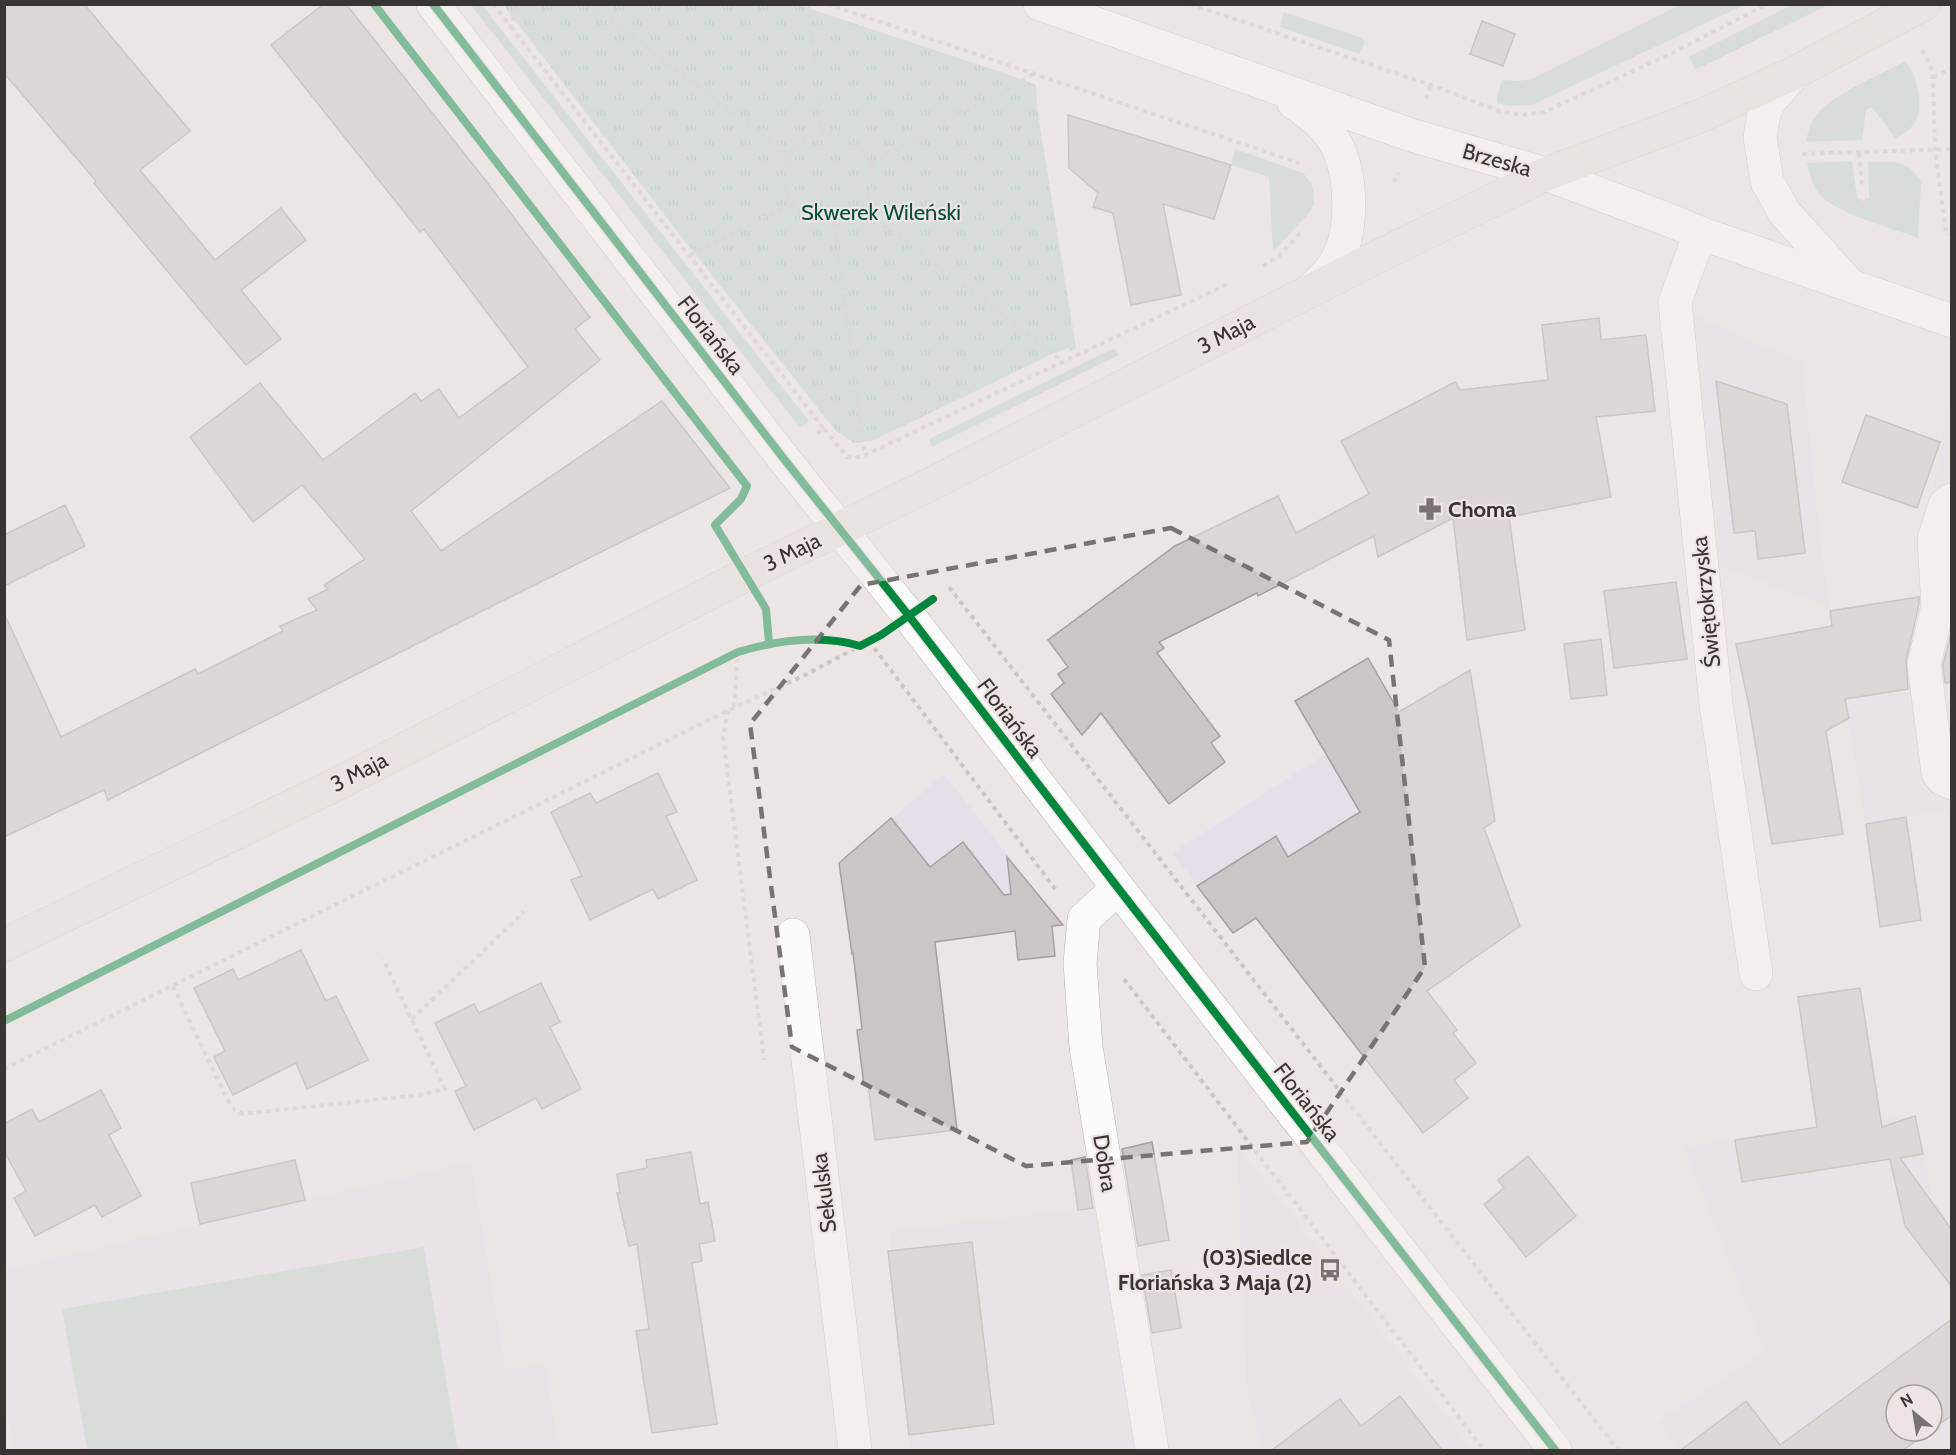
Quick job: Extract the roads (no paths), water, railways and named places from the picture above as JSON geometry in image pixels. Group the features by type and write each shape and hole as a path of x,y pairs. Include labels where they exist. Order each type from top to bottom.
{"main road":[{"name":"3 Maja","path":"4,945 328,788 1546,174 1698,117 1794,73 1924,4"}],"street":[{"name":"Brzeska","path":"1040,4 1411,135 1546,174 1700,233 1952,321"},
{"name":"Floriańska","path":"434,6 783,459 840,528 1555,1450"},
{"path":"1794,73 1771,99 1764,113 1760,137 1767,181 1784,212 1849,285"},
{"path":"1264,85 1306,111 1326,129 1338,147 1347,177 1348,219 1344,247 1336,263 1309,292"},
{"name":"Świętokrzyska","path":"1700,233 1675,302 1716,704 1756,974"},
{"path":"1952,500 1945,505 1934,539 1938,606 1924,664 1938,773 1943,779 1952,783"},
{"name":"Dobra","path":"1118,888 1084,918 1080,963 1086,1047 1152,1450"},
{"name":"Sekulska","path":"793,935 855,1450"}],"place":[{"name":"Choma","path":"1430,509"},
{"name":"(03)Siedlce Floriańska 3 Maja (2)","path":"1330,1270"}],"park label":[{"name":"Skwerek Wileński","path":"881,212"}]}
